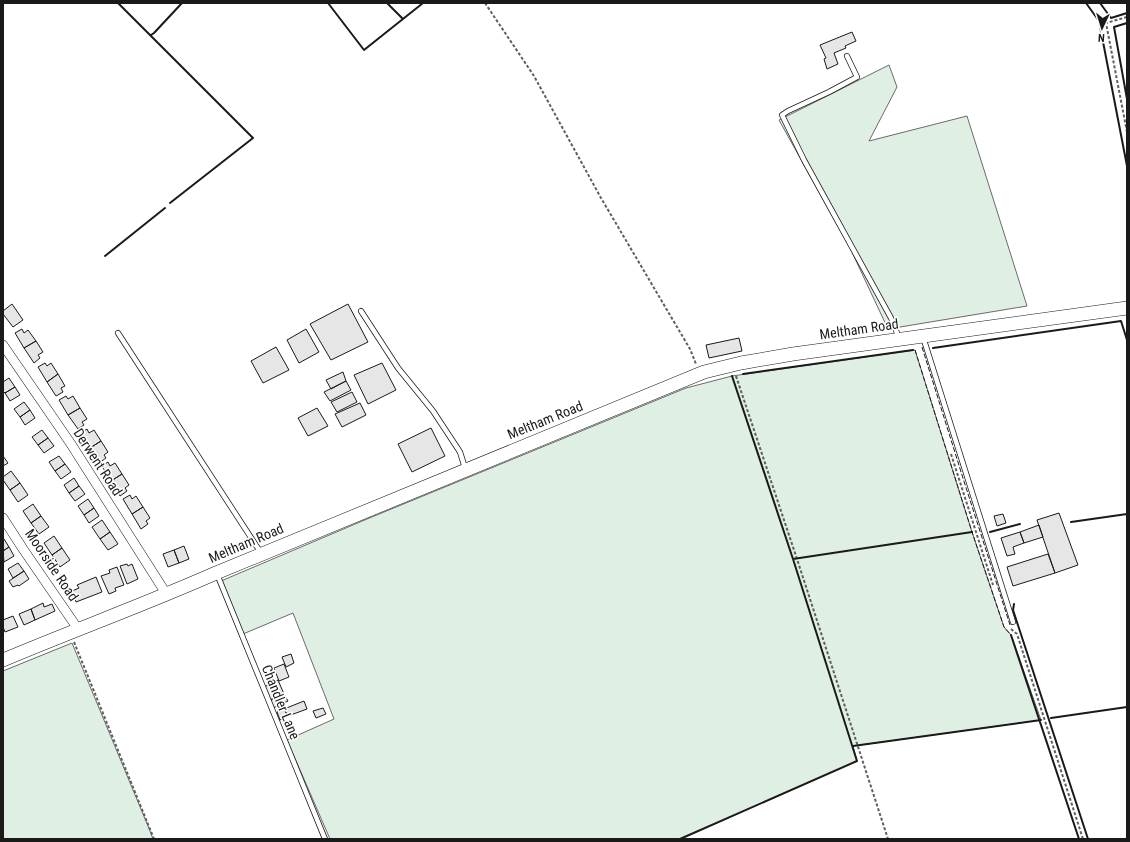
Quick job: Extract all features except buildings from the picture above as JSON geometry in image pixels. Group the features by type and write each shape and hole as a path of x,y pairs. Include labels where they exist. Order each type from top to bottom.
{"street":[{"name":"Meltham Road","path":"3,660 74,630 167,595 216,573 700,373 732,365 793,354 1127,308"},
{"name":"Derwent Road","path":"3,345 71,444 167,595"},
{"name":"Moorside Road","path":"3,518 74,630"}],"lane":[{"path":"847,56 857,77 829,92 788,110 782,115 804,160 891,318 900,339"},
{"path":"361,311 398,368 429,406 460,452 466,470"},
{"path":"118,333 262,554"},
{"path":"923,337 1013,622"},
{"name":"Chandler Lane","path":"216,573 325,839"}],"path":[{"path":"485,3 534,76 595,186 690,349 700,373"},
{"path":"1127,17 1106,23 1127,132"},
{"path":"732,365 888,839"},
{"path":"74,630 154,839"}],"green space":[{"path":"889,65 897,87 869,141 967,116 1027,306 888,329 850,248 779,120"},
{"path":"915,350 972,532 1004,627 1011,635 1041,720 853,746 857,761 680,839 330,839 287,740 334,719 293,613 243,634 221,581 367,519 686,388 732,376"},
{"path":"72,643 153,839 3,839 3,671"}],"fence":[{"path":"922,347 1010,625"},
{"path":"915,350 972,532 1004,627 1011,635"}],"wall":[{"path":"118,3 253,138 170,203"},
{"path":"151,35 182,3"},
{"path":"328,3 364,50 423,3"},
{"path":"387,3 403,19"},
{"path":"1086,3 1099,21 1127,166"},
{"path":"1100,3 1111,18 1127,13"},
{"path":"1127,23 1114,27 1127,99"},
{"path":"105,256 165,208"},
{"path":"933,348 1121,321 1127,340"},
{"path":"743,374 913,350"},
{"path":"680,839 857,761 793,559 732,376"},
{"path":"1071,522 1127,514"},
{"path":"990,532 1020,524"},
{"path":"793,559 972,532"},
{"path":"1014,604 1013,610 1088,839"},
{"path":"1011,635 1079,839"},
{"path":"1051,718 1127,707"},
{"path":"853,746 1041,720"}]}
